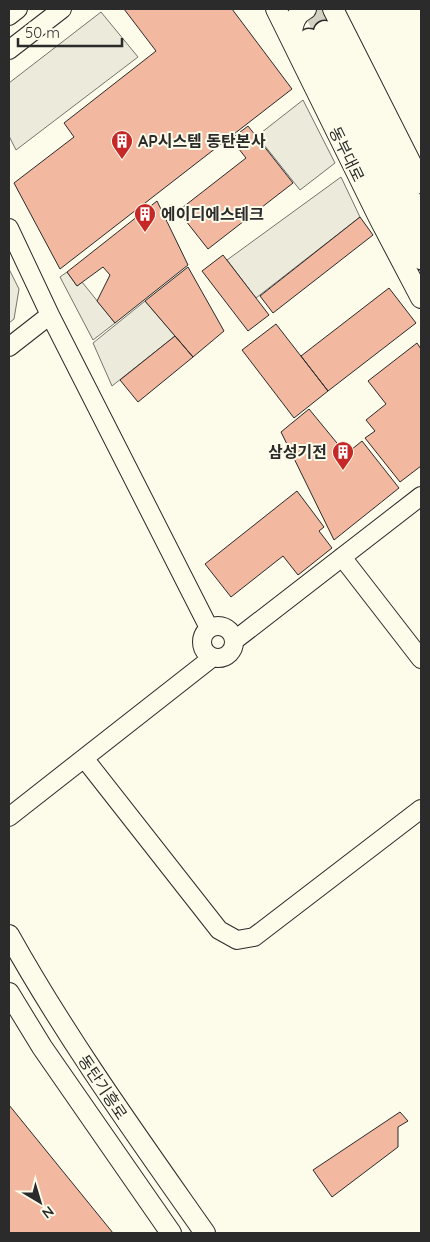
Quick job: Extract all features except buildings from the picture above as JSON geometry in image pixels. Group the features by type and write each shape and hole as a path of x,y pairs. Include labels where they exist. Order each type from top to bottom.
{"highway":[{"name":"동부대로","path":"320,29 421,221"},
{"name":"동부대로","path":"320,29 421,258"}],"main road":[{"name":"동부대로","path":"276,9 320,29 421,183"},
{"path":"306,9 300,12 294,20 320,29 326,9"},
{"name":"동부대로","path":"320,29 379,218 421,298"},
{"name":"동탄기흥로","path":"9,935 63,1027 205,1233"},
{"name":"동탄기흥로","path":"9,993 42,1047 171,1233"}],"street":[{"path":"9,16 18,9"},
{"path":"9,50 62,9"},
{"path":"9,228 50,315 209,628"},
{"path":"9,347 50,315"},
{"path":"234,640 421,496"},
{"path":"397,515 421,506"},
{"path":"342,557 421,660"},
{"path":"214,626 225,627 233,634 234,640 232,650 224,657 214,657 205,651 202,642 209,628 214,626"},
{"path":"9,818 214,657"},
{"path":"84,758 219,930 237,940 254,937 421,808"}],"shaded area":[{"path":"101,12 138,57 16,150 9,136 9,83"},
{"path":"303,100 335,163 300,190 257,136"},
{"path":"341,177 360,217 256,298 227,260"},
{"path":"9,269 19,289 14,319 9,323"},
{"path":"67,272 77,286 82,282 115,323 93,340 60,277"},
{"path":"145,301 175,336 112,386 93,343"}],"tunnel":[{"path":"314,9 325,32"}],"place":[{"name":"AP시스템 동탄본사","path":"122,160"},
{"name":"에이디에스테크","path":"145,233"},
{"name":"삼성기전","path":"343,471"}]}
